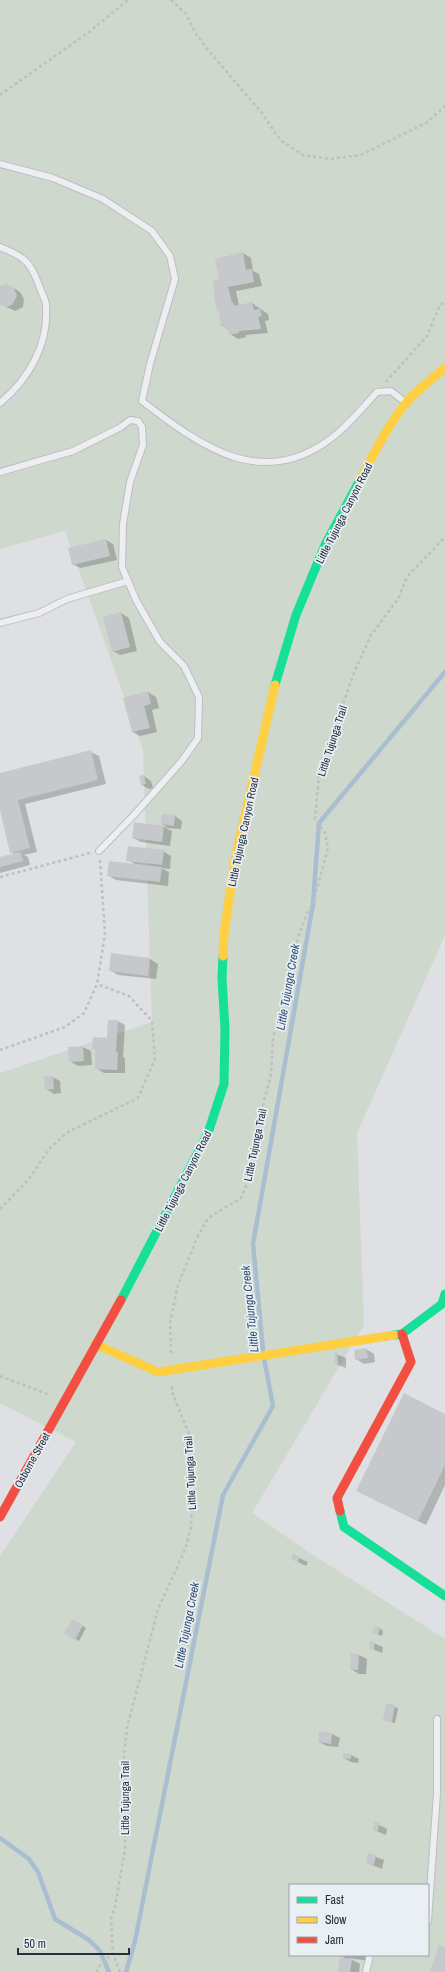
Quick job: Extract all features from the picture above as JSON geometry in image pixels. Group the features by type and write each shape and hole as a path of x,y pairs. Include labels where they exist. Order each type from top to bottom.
{"main road":[{"name":"Little Tujunga Canyon Road","path":"52,1423 95,1344 131,1283 208,1133 224,1084 225,1029 222,978 224,934 235,859 275,687 296,615 325,545 380,442 406,403 426,383 445,368"},
{"path":"95,1344 158,1372 402,1334 442,1304 445,1294"},
{"path":"402,1334 411,1362 337,1498 344,1527 445,1596"},
{"name":"Osborne Street","path":"0,1517 52,1423"}],"lane":[{"path":"0,164 53,178 103,199 152,231 170,256 174,279 150,364 142,401 191,436 228,456 261,463 287,460 311,452 339,432 377,392 391,391 406,403"},
{"path":"0,247 16,253 33,268 46,304 45,336 32,365 16,390 0,403"},
{"path":"0,472 73,451 121,427 130,420 138,420 142,427 144,445 130,482 123,524 122,567 136,600 160,642 184,666 199,697 198,738 181,762 133,816 99,851"},
{"path":"0,623 39,613 67,599 128,581"},
{"path":"429,1905 436,1793 436,1719"},
{"path":"366,1972 370,1956"}],"path":[{"path":"0,95 89,32 128,0"},
{"path":"171,0 186,14 208,50 262,112 280,140 304,155 330,159 361,155 426,123 445,106"},
{"path":"377,392 427,336 439,307 445,300"},
{"name":"Little Tujunga Trail","path":"120,1972 113,1953 111,1919 115,1907 125,1849 123,1764 127,1728 158,1609 185,1550 192,1527 192,1499 189,1482 189,1434 172,1392 170,1370 172,1359 170,1323 178,1285 197,1238 208,1218 241,1198 248,1181 254,1140 271,1074 273,1038 295,958 297,941 307,914 313,904 328,848 325,834 315,819 319,775 352,675 371,635 398,599 407,577 445,537"},
{"path":"0,877 99,851 105,934 97,984 84,1013 65,1028 0,1050"},
{"path":"0,1209 28,1180 50,1148 68,1132 138,1098 155,1058 152,1021 129,996 97,984"},
{"path":"0,1376 64,1401"},
{"path":"97,1972 98,1968 113,1953"}],"shaded area":[{"path":"0,0 445,0 445,935 357,1133 364,1325 252,1513 310,1553 445,1639 445,1972 0,1972 0,1556 76,1442 0,1403 0,1073 152,1022 143,750 65,531 0,549"}],"building":[{"path":"243,252 246,270 252,269 254,282 228,287 234,306 252,302 254,310 260,309 262,316 258,317 261,329 239,331 239,333 229,335 228,328 224,328 224,325 221,326 219,310 217,311 213,280 219,279 215,259"},
{"path":"7,284 14,288 17,296 12,305 6,307 0,305 0,286"},
{"path":"106,539 110,556 72,565 68,548"},
{"path":"121,612 130,647 112,652 103,617"},
{"path":"148,691 151,704 144,706 150,728 132,732 123,698"},
{"path":"91,750 98,780 18,800 30,848 10,853 0,810 0,773"},
{"path":"144,775 146,784 141,785 139,776"},
{"path":"162,814 175,815 174,826 161,824"},
{"path":"134,822 164,826 162,842 132,838"},
{"path":"128,846 164,850 162,865 126,861"},
{"path":"20,852 23,861 0,867 0,857"},
{"path":"109,861 162,867 160,882 107,876"},
{"path":"111,953 150,958 148,976 109,971"},
{"path":"108,1020 118,1020 116,1052 118,1052 117,1070 95,1069 95,1049 92,1049 93,1037 107,1038"},
{"path":"83,1046 84,1061 69,1062 68,1047"},
{"path":"44,1076 53,1076 54,1089 45,1090"},
{"path":"366,1348 368,1358 355,1360 354,1350"},
{"path":"337,1351 338,1364 335,1364 334,1354"},
{"path":"404,1393 445,1414 445,1465 418,1521 356,1491"},
{"path":"293,1554 300,1557 298,1562 291,1559"},
{"path":"73,1619 83,1625 75,1640 64,1633"},
{"path":"375,1626 380,1628 378,1635 372,1633"},
{"path":"370,1641 375,1642 374,1649 369,1649"},
{"path":"351,1653 359,1654 358,1670 350,1670"},
{"path":"386,1703 395,1705 392,1722 383,1720"},
{"path":"319,1731 332,1733 331,1744 318,1742"},
{"path":"343,1753 351,1754 351,1759 343,1758"},
{"path":"374,1822 379,1823 378,1831 373,1830"},
{"path":"368,1853 376,1855 374,1865 366,1863"},
{"path":"439,1945 445,1947 445,1972 430,1972"},
{"path":"340,1957 352,1959 350,1972 338,1972"}],"waterway":[{"name":"Little Tujunga Creek","path":"263,1350 253,1244 313,904 319,823 445,672"},
{"name":"Little Tujunga Creek","path":"126,1972 135,1941 223,1495 273,1406 264,1358"},
{"path":"0,1838 29,1859 38,1872 55,1919 89,1940 100,1951 109,1972"}],"traffic: fast":[{"path":"275,685 296,615 325,545 360,480"},
{"path":"121,1300 208,1133 224,1084 225,1029 222,978 223,956"},
{"path":"394,1335 402,1334 442,1304 445,1294"},
{"path":"340,1511 344,1527 445,1596"}],"traffic: slow":[{"path":"360,480 381,440 399,412 429,380 445,368"},
{"path":"223,956 224,934 235,859 275,685"},
{"path":"95,1344 158,1372 394,1335"}],"traffic: jam":[{"path":"0,1517 121,1300"},
{"path":"340,1511 337,1498 411,1362 402,1334"}]}
